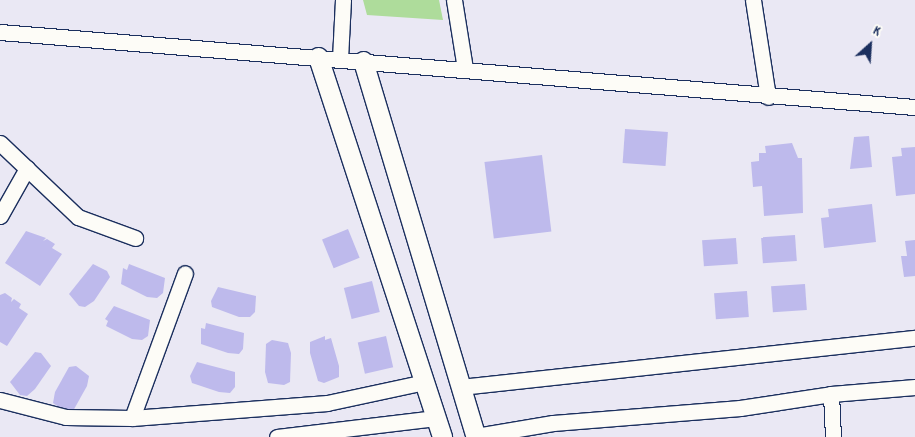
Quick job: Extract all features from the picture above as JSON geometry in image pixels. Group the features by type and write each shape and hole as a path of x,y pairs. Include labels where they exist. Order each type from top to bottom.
{"street":[{"path":"340,59 343,0"},
{"path":"454,0 465,69"},
{"path":"753,0 768,97"},
{"path":"0,32 363,60 768,97 915,107"},
{"path":"318,57 442,437"},
{"path":"363,60 476,436 553,424 740,408 831,394 915,387"},
{"path":"0,143 78,217 135,238"},
{"path":"0,216 27,168"},
{"path":"132,418 185,273"},
{"path":"461,387 915,338"},
{"path":"0,400 66,417 132,418 328,403 425,382"},
{"path":"831,394 833,437"},
{"path":"277,437 436,418"}],"green space":[{"path":"363,0 439,0 443,20 367,15"}],"building":[{"path":"625,129 668,132 666,166 623,163"},
{"path":"869,136 872,167 850,169 854,137"},
{"path":"792,143 798,158 802,158 803,213 764,216 762,186 753,187 751,162 759,161 759,153 766,153 765,146"},
{"path":"915,147 915,194 896,196 892,157 902,156 901,148"},
{"path":"542,155 551,231 494,238 484,162"},
{"path":"872,204 876,242 824,248 821,218 829,217 828,209"},
{"path":"348,229 360,258 334,268 322,239"},
{"path":"26,231 46,238 43,241 47,239 55,244 52,248 62,254 40,286 5,263"},
{"path":"795,235 797,261 763,263 761,237"},
{"path":"736,238 738,264 704,266 702,240"},
{"path":"915,240 915,276 904,277 901,256 907,256 905,241"},
{"path":"93,264 107,271 110,277 94,301 85,307 79,306 69,294"},
{"path":"129,264 165,278 163,293 157,298 147,297 121,284 123,268 127,270"},
{"path":"372,281 380,312 352,319 344,288"},
{"path":"805,284 807,310 773,312 771,286"},
{"path":"218,287 256,296 255,312 250,317 239,317 212,307 211,301"},
{"path":"747,291 749,317 716,319 714,293"},
{"path":"5,293 12,298 11,302 14,299 21,304 19,308 28,314 7,346 0,342 0,295"},
{"path":"114,306 150,320 148,336 142,340 132,339 106,326 108,321 105,319"},
{"path":"206,323 244,333 243,349 239,354 228,353 201,344 201,328 205,329"},
{"path":"325,336 325,340 331,338 339,366 339,377 324,383 318,381 310,353 310,342"},
{"path":"386,336 393,367 365,374 358,343"},
{"path":"272,340 288,343 291,353 290,382 284,385 268,383 265,372 266,344"},
{"path":"35,352 41,353 51,366 35,389 27,396 20,395 10,382"},
{"path":"197,362 235,372 235,387 230,393 219,392 192,383 190,376"},
{"path":"76,366 89,376 87,386 73,411 66,412 53,403 55,392 69,367"}]}
